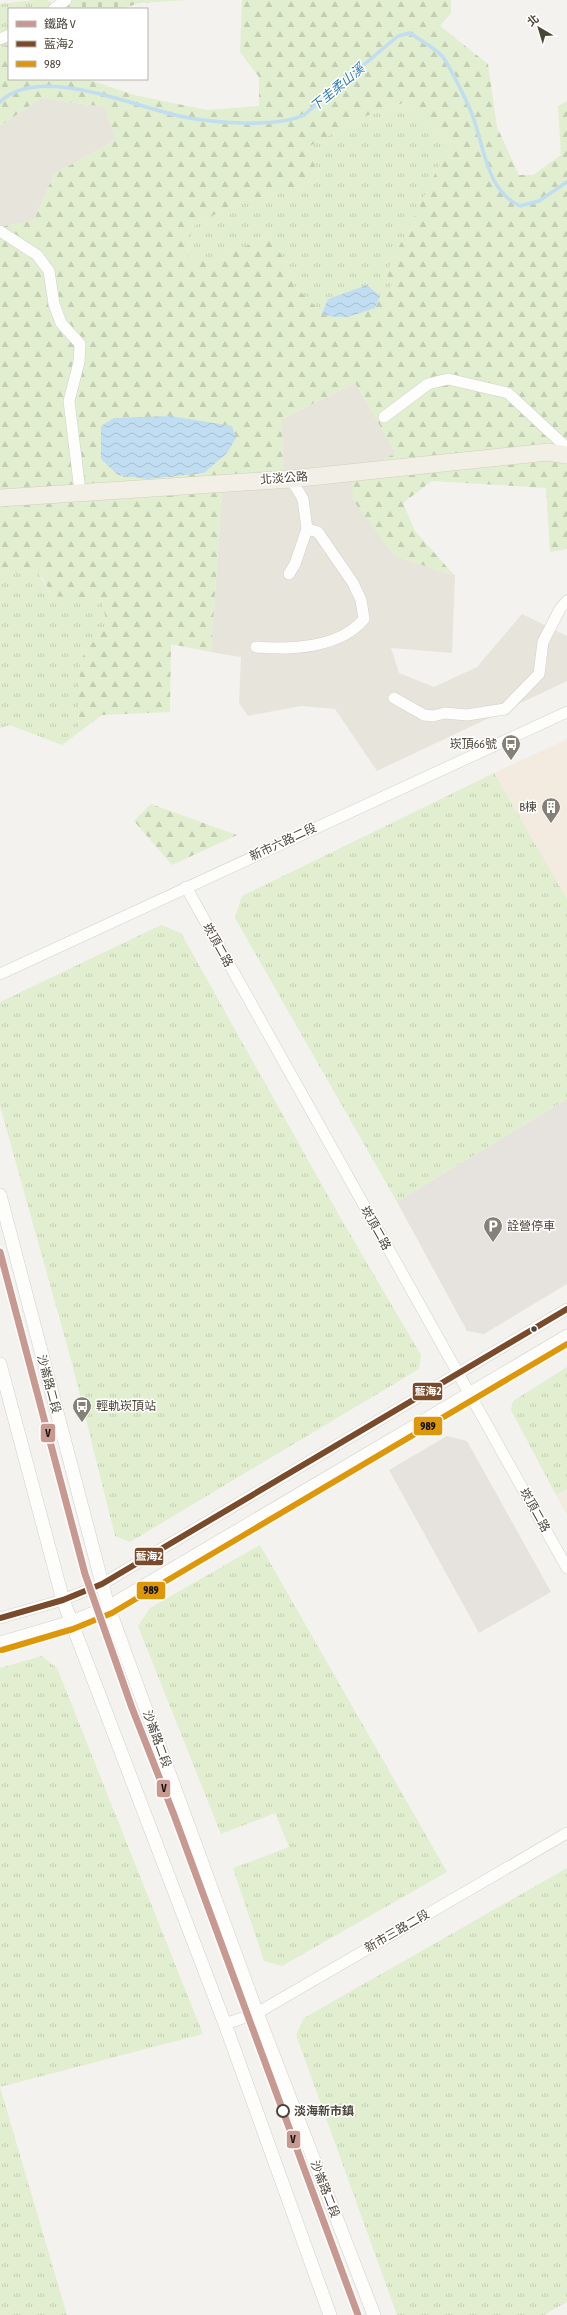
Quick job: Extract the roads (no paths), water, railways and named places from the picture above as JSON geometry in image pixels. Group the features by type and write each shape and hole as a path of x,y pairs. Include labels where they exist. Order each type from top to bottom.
{"main road":[{"name":"北淡公路","path":"0,498 80,491 291,478 548,452 567,455"}],"street":[{"path":"55,8 66,0"},
{"path":"2,232 37,255 49,271 54,304 61,323 80,344 79,362 69,401 80,491"},
{"path":"384,417 428,384 448,379 508,393 567,448"},
{"path":"289,574 295,564 307,529 303,499 291,478"},
{"path":"256,647 281,649 327,642 357,627 364,618 361,600 353,583 318,532 307,529"},
{"path":"394,698 424,715 433,716 445,713 467,715 505,709 539,674 543,642 560,609 567,601"},
{"name":"新市六路二段","path":"0,974 567,712"},
{"name":"崁頂二路","path":"186,887 567,1568"},
{"name":"沙崙路二段","path":"0,1195 108,1606 257,2012 374,2315"},
{"path":"0,1618 63,1600 102,1584 567,1309"},
{"path":"0,1642 70,1621 108,1606 567,1335"},
{"path":"0,1364 63,1600 70,1621 224,2024 330,2315"},
{"name":"新市三路二段","path":"224,2024 232,2024 257,2012 567,1833"}],"water":[{"path":"367,285 380,296 375,308 355,315 341,317 328,316 322,313 328,299"},
{"path":"170,416 232,426 236,438 227,453 204,473 147,479 118,475 101,459 101,426 114,418"}],"waterway":[{"name":"下圭柔山溪","path":"0,102 17,91 39,87 63,87 115,98 184,117 212,121 245,123 278,122 304,115 398,36 410,33 436,50 446,62 471,111 488,168 493,179 500,190 509,199 520,206 539,201 567,182"}],"rail line":[{"name":"V","path":"0,1252 85,1574 132,1708 174,1815 358,2315"}],"place":[{"name":"崁頂66號","path":"511,761"},
{"name":"B棟","path":"551,824"},
{"name":"詮營停車","path":"493,1243"},
{"name":"輕軌崁頂站","path":"82,1423"},
{"name":"淡海新市鎮","path":"283,2111"}]}
